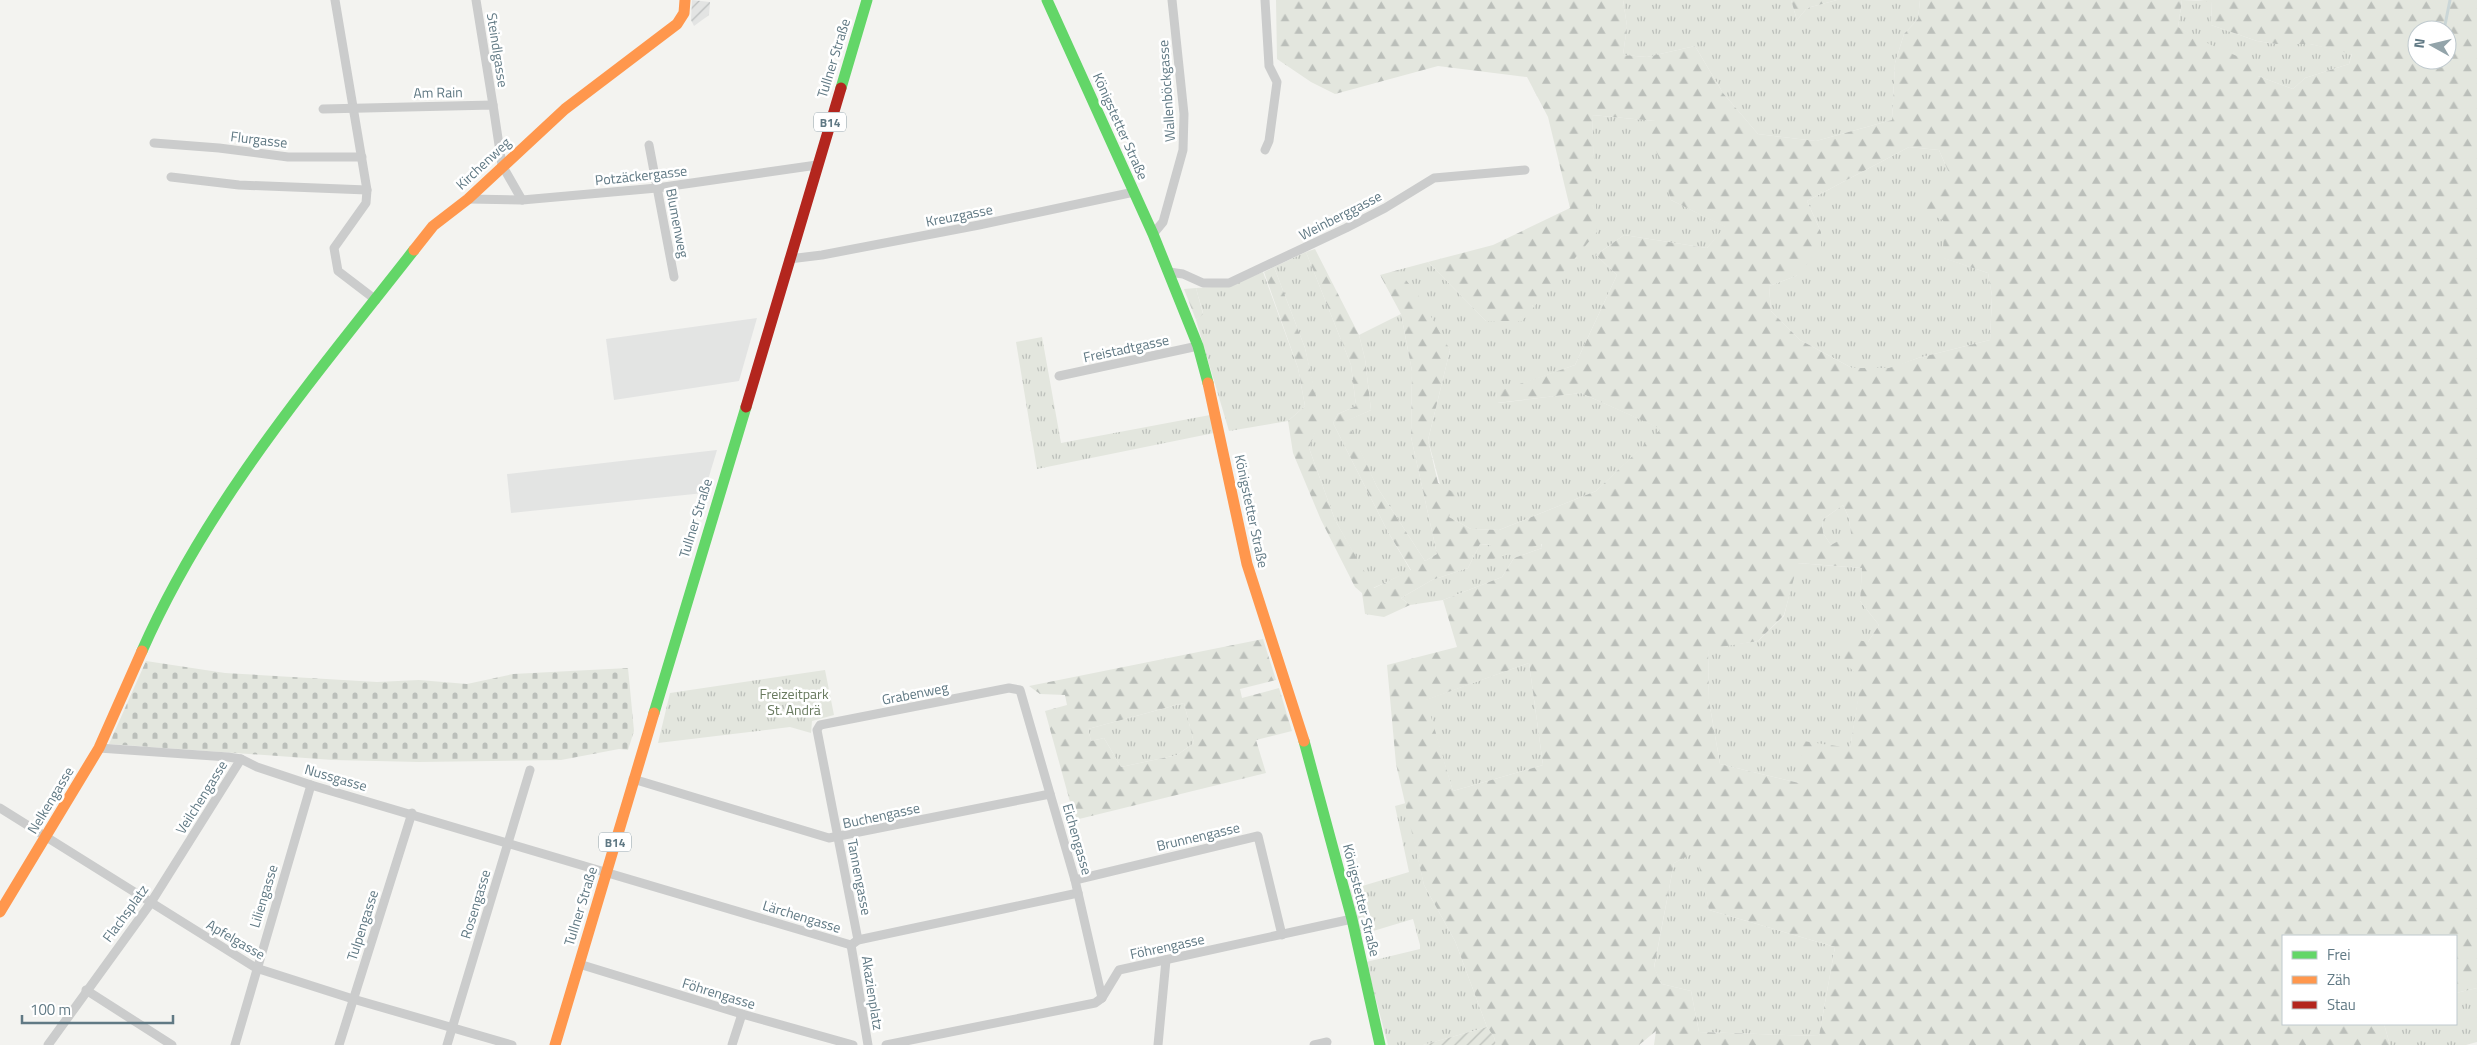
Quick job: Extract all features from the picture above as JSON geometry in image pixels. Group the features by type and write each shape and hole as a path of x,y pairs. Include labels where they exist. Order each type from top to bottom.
{"main road":[{"name":"Kirchenweg","path":"120,700 158,614 187,560 249,462 433,226 468,199 502,165 565,109 677,24 684,13 685,0"},
{"name":"Tullner Straße","path":"554,1045 866,0"},
{"name":"Königstetter Straße","path":"1046,0 1170,272 1198,346 1215,408 1247,564 1311,763 1352,919 1380,1045"},
{"name":"Nelkengasse","path":"0,912 99,748 120,700"}],"street":[{"path":"335,0 368,190 366,203 334,248 338,271 376,300"},
{"name":"Steindlgasse","path":"476,0 493,105"},
{"name":"Wallenböckgasse","path":"1153,234 1162,222 1183,150 1184,114 1172,0"},
{"path":"1265,0 1268,66 1278,82 1269,141 1265,150"},
{"path":"493,105 502,165 522,200"},
{"name":"Am Rain","path":"323,109 493,105"},
{"name":"Flurgasse","path":"154,143 219,148 288,157 362,157"},
{"name":"Blumenweg","path":"649,145 674,277"},
{"name":"Potzäckergasse","path":"468,199 522,200 657,188 817,165"},
{"name":"Weinberggasse","path":"1170,272 1183,274 1203,283 1229,283 1354,224 1434,178 1525,170"},
{"path":"171,177 239,185 368,190"},
{"name":"Kreuzgasse","path":"789,259 822,255 979,225 1134,192"},
{"name":"Freistadtgasse","path":"1059,376 1198,346"},
{"name":"Grabenweg","path":"817,730 820,725 829,723 1008,688 1020,690"},
{"name":"Eichengasse","path":"1020,690 1075,880 1102,998"},
{"name":"Tannengasse","path":"817,730 838,837 854,943"},
{"name":"Nussgasse","path":"99,748 152,750 241,759 311,784 560,858"},
{"name":"Veilchengasse","path":"184,850 241,759"},
{"name":"Rosengasse","path":"447,1045 530,770"},
{"name":"Buchengasse","path":"633,779 829,838 1050,794"},
{"name":"Liliengasse","path":"235,1045 311,784"},
{"name":"Apfelgasse","path":"0,808 150,904 256,968 353,999 512,1045"},
{"name":"Tulpengasse","path":"339,1045 412,813"},
{"name":"Brunnengasse","path":"1075,880 1258,836 1282,935"},
{"name":"Flachsplatz","path":"86,990 150,904 184,850"},
{"name":"Lärchengasse","path":"560,858 854,943 1078,893"},
{"name":"Föhrengasse","path":"1102,998 1119,970 1352,919"},
{"name":"Akazienplatz","path":"854,943 868,1045"},
{"path":"1158,1045 1166,960"},
{"name":"Föhrengasse","path":"579,964 742,1014 853,1045"},
{"path":"48,1045 86,990 172,1045"},
{"path":"886,1045 1095,1003 1102,998"},
{"path":"732,1045 742,1014"},
{"path":"1314,1045 1327,1042"}],"shaded area":[{"path":"692,0 710,2 709,15 694,26 691,20"},
{"path":"757,318 739,381 614,400 606,339"},
{"path":"717,450 704,493 511,513 507,474"}],"green space":[{"path":"1276,0 1623,0 1627,26 1623,55 1647,57 1695,46 1723,93 1758,134 1816,141 1892,120 1895,63 1904,34 1918,19 1920,0 2182,0 2178,27 2211,45 2258,65 2258,76 2293,89 2305,78 2349,64 2352,54 2310,44 2276,44 2257,41 2211,25 2212,2 2196,0 2477,0 2477,988 2457,993 2457,935 2282,935 2282,1025 2384,1025 2390,1045 1654,1045 1656,1031 1639,1045 1496,1045 1494,1037 1487,1027 1455,941 1424,885 1396,764 1387,665 1457,647 1443,600 1502,577 1514,558 1542,548 1542,544 1487,561 1485,550 1491,545 1480,544 1468,568 1432,580 1401,598 1410,605 1384,617 1365,614 1362,593 1355,587 1321,520 1293,453 1288,421 1305,406 1298,368 1264,272 1274,267 1305,348 1321,418 1309,448 1335,520 1374,588 1411,570 1388,532 1333,423 1338,414 1356,406 1351,365 1306,252 1315,249 1359,335 1365,359 1371,410 1347,421 1377,487 1425,561 1437,554 1411,437 1412,371 1401,314 1380,275 1398,270 1421,299 1450,350 1428,440 1438,483 1456,494 1449,517 1471,529 1499,530 1596,491 1661,429 1581,393 1497,403 1496,392 1575,365 1617,275 1596,255 1624,235 1707,248 1725,227 1671,200 1651,133 1655,121 1592,115 1597,232 1522,321 1486,321 1428,262 1493,245 1570,208 1548,117 1527,77 1438,66 1335,94 1311,82 1277,59","holes":["1909,147 1939,150 1949,173 1918,207 1944,221 1943,258 1988,273 1992,296 1990,340 1918,358 1889,368 1852,368 1800,340 1771,311 1769,286 1796,276 1821,249 1821,232 1807,201","1843,505 1849,518 1851,534 1831,545 1823,533 1822,520","1798,563 1862,568 1860,601 1879,625 1868,642 1847,638 1837,653 1861,680 1850,748 1803,741 1799,783 1720,764 1709,701 1708,649 1758,641 1784,615","1529,663 1543,765 1453,791 1426,700","1696,852 1709,910 1835,947 1819,1036 1699,1032 1691,991 1662,984 1654,967 1674,863"]},
{"path":"1623,0 1791,0 1797,20 1807,8 1837,0 1920,0 1918,19 1904,34 1895,63 1892,120 1816,141 1758,134 1723,93 1695,46 1647,57 1623,55 1627,26"},
{"path":"1791,0 1837,0 1807,8 1797,20"},
{"path":"2182,0 2212,1 2211,25 2257,41 2276,44 2310,44 2352,53 2349,64 2305,78 2293,89 2258,76 2178,27"},
{"path":"1592,115 1655,121 1671,200 1726,227 1707,248 1624,235 1596,255 1617,275 1575,365 1496,393 1498,403 1581,393 1662,429 1596,491 1499,530 1471,529 1449,517 1428,440 1450,350 1398,270 1428,262 1486,321 1596,232"},
{"path":"1909,147 1939,150 1949,173 1944,258 1988,273 1992,296 1990,340 1918,358 1889,369 1852,368 1800,340 1771,311 1769,286 1796,276 1821,232 1807,201"},
{"path":"1306,252 1351,365 1356,406 1338,414 1333,423 1388,532 1411,571 1373,588 1335,520 1309,448 1320,418 1305,348 1274,267"},
{"path":"1263,272 1298,368 1305,406 1288,421 1229,431 1196,320 1203,313 1196,288 1229,286"},
{"path":"1196,288 1203,314 1196,320 1184,289"},
{"path":"1401,314 1412,371 1411,437 1437,554 1425,561 1377,487 1346,421 1371,410 1365,359 1359,335"},
{"path":"1042,337 1061,443 1210,415 1214,433 1037,469 1016,342"},
{"path":"1843,505 1849,518 1851,535 1831,545 1823,533 1822,520"},
{"path":"1541,543 1542,548 1514,558 1502,577 1443,600 1410,605 1401,598 1432,580 1468,568 1480,544 1523,549"},
{"path":"1797,563 1862,568 1860,601 1879,625 1868,642 1850,748 1799,783 1720,764 1709,701 1708,648 1758,641 1784,616"},
{"path":"1263,639 1276,680 1240,689 1242,698 1279,688 1292,731 1256,740 1266,773 1075,820 1045,711 1067,705 1065,695 1040,694 1029,686","holes":["1184,703 1194,743 1177,755 1121,767 1104,738 1091,741 1088,729"]},
{"path":"146,661 225,673 377,682 419,680 467,684 513,674 628,668 634,731 628,750 619,749 561,760 419,762 333,760 109,744"},
{"path":"1529,663 1543,765 1453,791 1425,700"},
{"name":"Freizeitpark St. Andrä","path":"825,670 834,715 812,721 811,733 790,727 658,743 670,693"},
{"path":"1184,703 1194,743 1177,755 1121,767 1104,738 1091,741 1088,729"},
{"path":"1406,803 1424,885 1455,941 1487,1027 1423,1045 1388,1045 1366,962 1420,949 1420,945 1413,919 1360,935 1349,890 1409,872 1395,806"},
{"path":"1697,851 1709,910 1835,947 1819,1036 1699,1032 1691,991 1662,984 1654,968 1674,863"},
{"path":"2477,988 2477,1042 2466,1045 2390,1045 2384,1025 2457,1025 2457,993"},
{"path":"1487,1027 1494,1037 1496,1045 1423,1045"}],"waterway":[{"path":"2446,20 2450,0"}],"traffic: fast":[{"path":"841,88 867,0"},
{"path":"1047,0 1153,234 1198,346 1208,383"},
{"path":"142,651 198,543 231,492 301,394 414,250"},
{"path":"654,713 746,407"},
{"path":"1304,741 1352,919 1380,1045"}],"traffic: slow":[{"path":"414,250 433,226 468,199 565,109 677,24 684,13 685,0"},
{"path":"1208,383 1247,564 1304,741"},
{"path":"0,912 99,748 142,651"},
{"path":"555,1045 654,713"}],"traffic: jam":[{"path":"746,407 841,88"}]}
